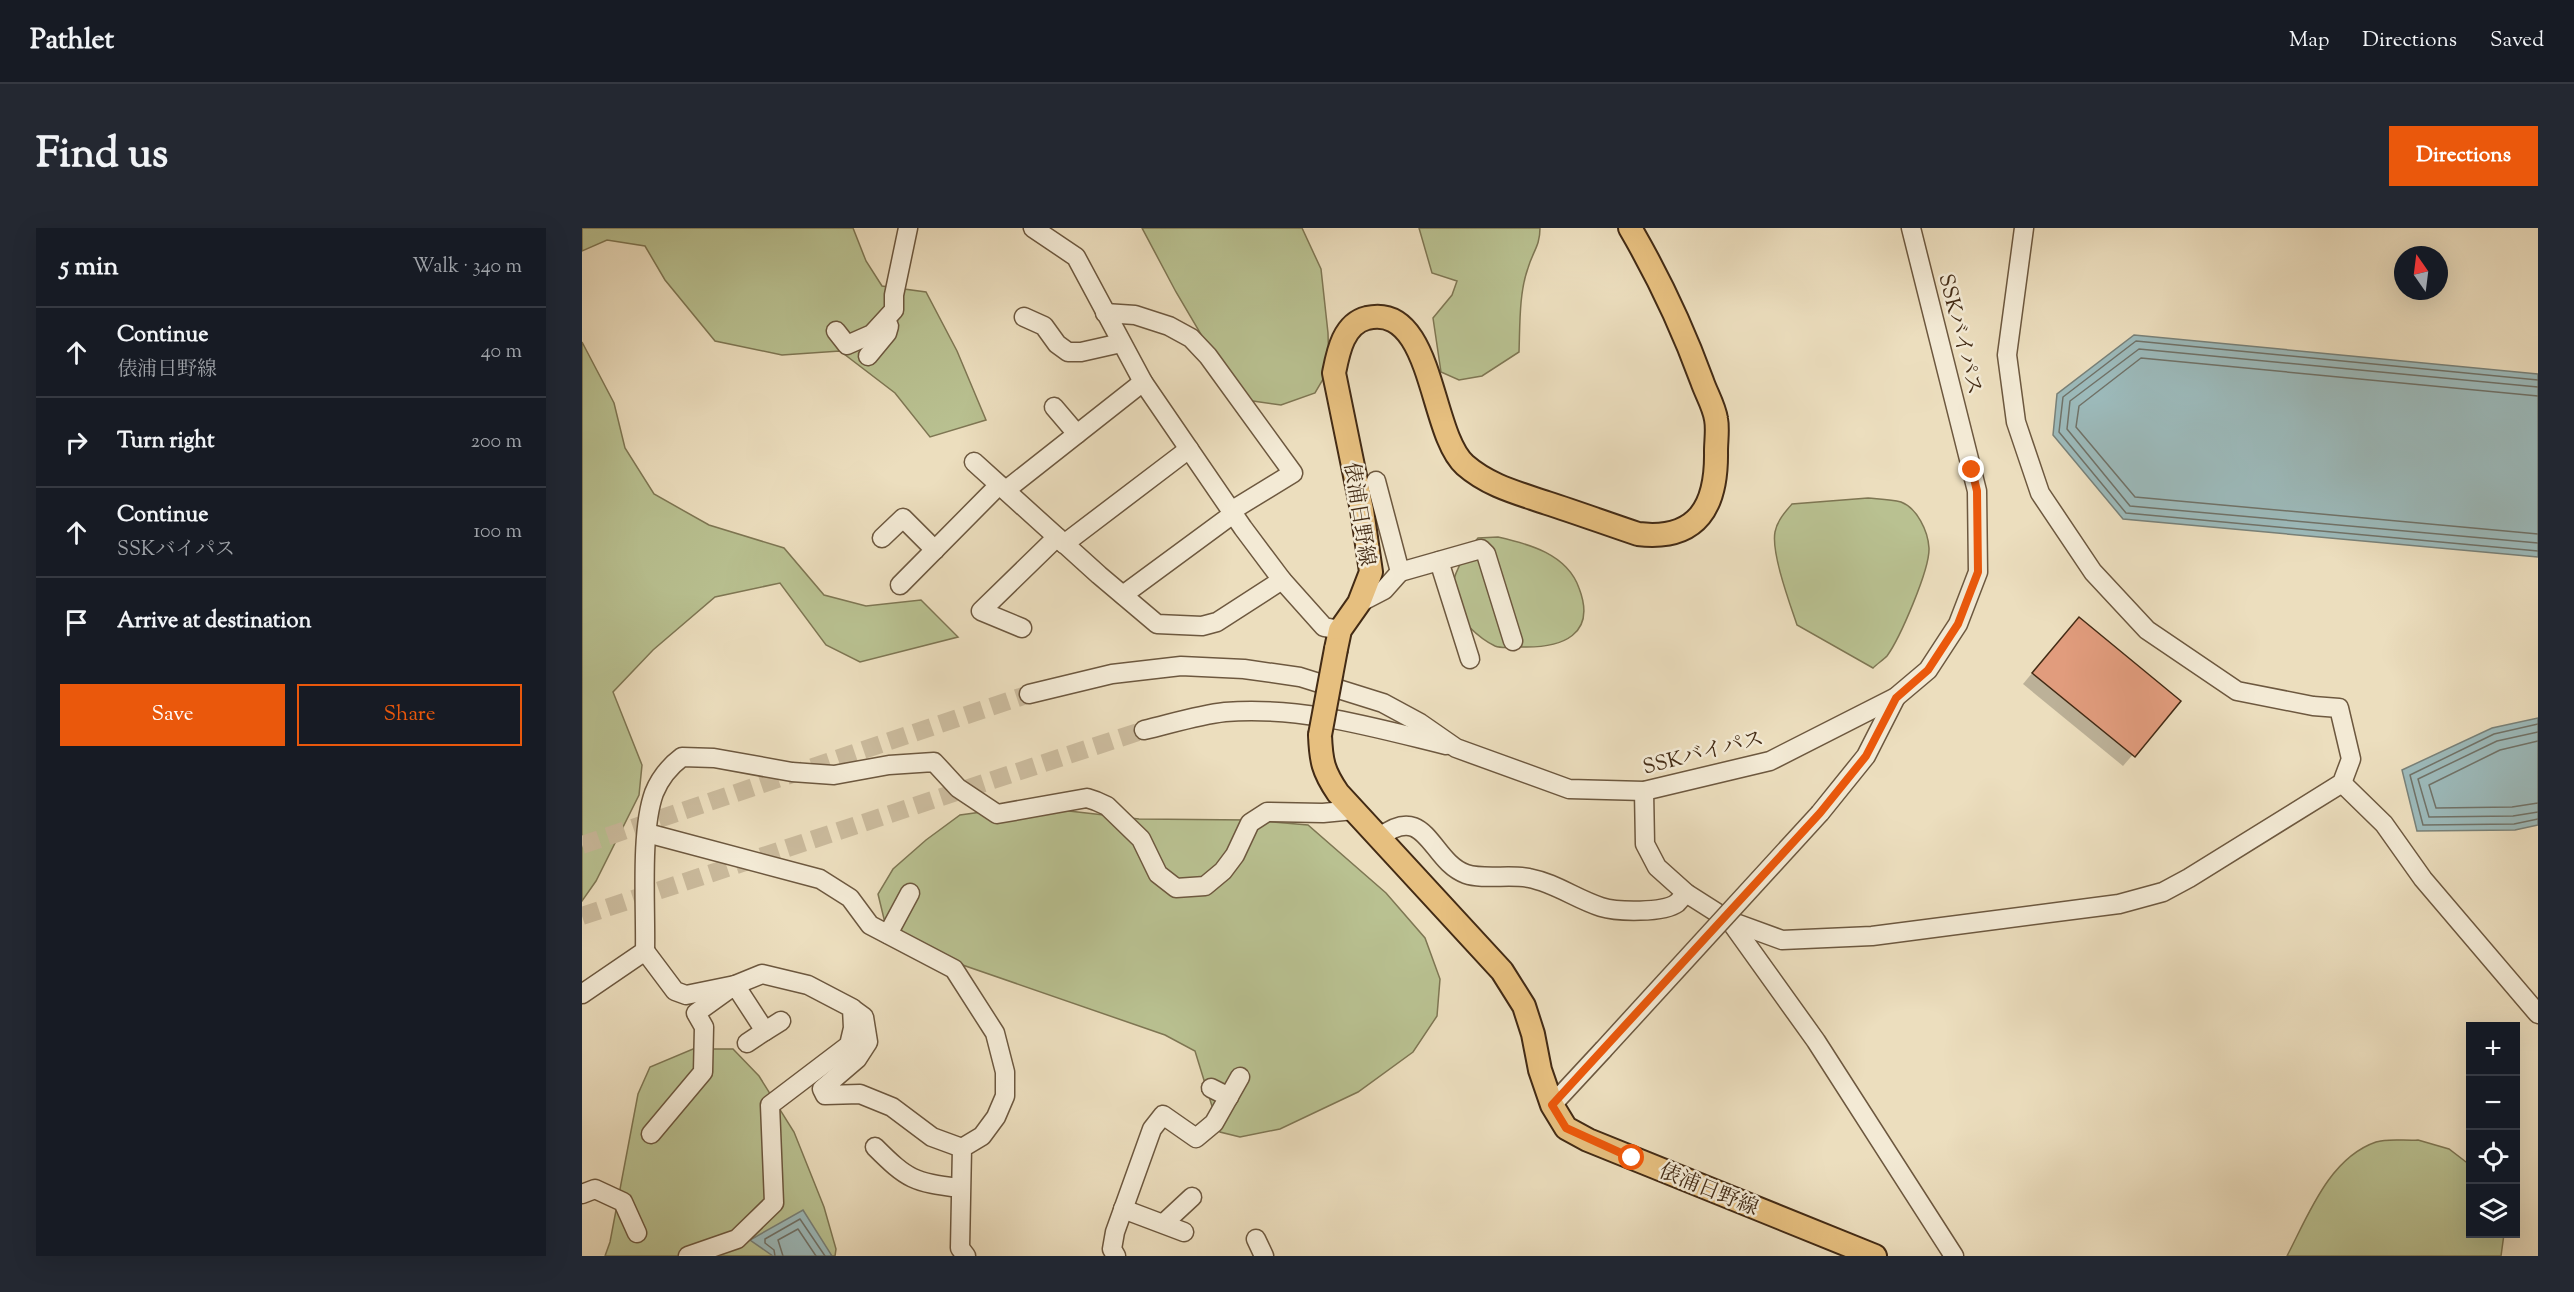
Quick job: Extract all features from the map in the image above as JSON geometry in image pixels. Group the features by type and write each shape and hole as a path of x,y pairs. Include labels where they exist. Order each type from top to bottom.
{"main road":[{"name":"俵浦日野線","path":"1630,228 1692,353 1716,419 1717,466 1711,496 1697,520 1679,532 1660,537 1638,534 1508,490 1480,477 1462,463 1451,447 1422,360 1410,334 1395,320 1375,316 1362,319 1346,333 1338,351 1334,373 1362,510 1371,572 1359,603 1338,639 1320,735 1321,763 1326,776 1354,810 1502,971 1524,1006 1533,1034 1540,1070 1552,1105 1566,1128 1588,1140 1875,1256"}],"street":[{"path":"868,356 887,333 894,310 894,295 908,228"},
{"path":"1033,228 1076,257 1143,382 1232,512 1282,580 1324,627 1338,639"},
{"name":"SSKバイパス","path":"1029,694 1112,674 1181,666 1244,669 1300,677 1383,703 1420,723 1456,748 1569,789 1644,791 1770,762 1896,698 1928,670 1958,624 1978,572 1977,491 1911,228"},
{"path":"1644,791 1645,844 1657,867 1686,892 1730,921 1782,940 1849,938 2119,904 2172,887 2342,783 2351,759 2339,708 2313,706 2237,690 2147,630 2093,572 2040,492 2016,422 2007,355 2024,228"},
{"path":"836,331 848,345 872,334 894,310"},
{"path":"1105,313 1135,315 1169,326 1191,338 1208,356 1293,473 1232,512 1123,595"},
{"path":"1024,317 1044,326 1057,344 1068,352 1081,352 1121,343"},
{"path":"900,585 1002,488 1077,434 1143,382"},
{"path":"1054,407 1077,434"},
{"path":"1022,628 981,611 1060,540 1189,449"},
{"path":"974,462 1156,624 1202,626 1217,622 1282,580"},
{"path":"1376,481 1400,572"},
{"path":"882,538 903,518 935,550"},
{"path":"1359,603 1384,590 1400,572 1481,549 1486,554 1513,641"},
{"path":"1439,561 1470,659"},
{"path":"1552,1105 1820,813 1866,756 1896,698"},
{"path":"1144,730 1223,712 1278,711 1358,723 1456,748"},
{"path":"962,1148 932,1137 892,1107 860,1094 825,1095 822,1089 857,1059 868,1042 864,1017 852,1008 808,985 762,974 735,985 686,995 675,991 645,951 647,833 654,793 668,768 682,757 714,758 792,771 834,775 889,765 934,762 958,788 997,814 1087,798 1107,806 1141,838 1158,874 1176,888 1205,886 1235,855 1250,823 1267,812 1323,813 1354,810"},
{"path":"2342,783 2384,824 2423,879 2538,1014"},
{"path":"1380,837 1394,826 1409,825 1425,833 1447,863 1467,875 1529,878 1552,885 1602,908 1641,911 1676,904 1686,892"},
{"path":"647,833 820,879 850,898 870,925 954,969 995,1033 1005,1072 1005,1096 996,1117 982,1136 962,1148"},
{"path":"888,934 910,893"},
{"path":"1730,921 1816,1041 1954,1256"},
{"path":"582,994 645,951"},
{"path":"735,985 765,1031"},
{"path":"651,1134 703,1072 704,1027 696,1013 735,985"},
{"path":"688,1256 737,1239 774,1203 770,1105 849,1045 853,1028 852,1008"},
{"path":"747,1043 782,1022"},
{"path":"1116,1256 1112,1249 1123,1209 1152,1129 1163,1115 1196,1138 1214,1123 1240,1077"},
{"path":"1211,1088 1229,1097"},
{"path":"875,1147 897,1169 913,1180 960,1188"},
{"path":"962,1148 960,1248 966,1256"},
{"path":"582,1194 595,1189 623,1202 638,1233"},
{"path":"1164,1223 1192,1197"},
{"path":"1123,1209 1184,1232"},
{"path":"1256,1239 1264,1256"}],"green space":[{"path":"582,228 853,228 866,261 882,286 926,292 957,351 986,420 930,437 895,393 840,351 782,355 715,341 665,280 645,246 607,240 582,251"},
{"path":"1142,228 1302,228 1321,269 1328,333 1329,369 1315,393 1281,405 1239,399 1176,292"},
{"path":"1419,228 1540,228 1538,244 1523,288 1519,352 1482,376 1459,380 1441,372 1433,318 1452,295 1457,281 1432,273"},
{"path":"582,342 614,403 625,448 654,494 709,525 784,548 824,595 866,606 921,600 958,637 860,662 826,645 780,583 715,597 653,650 613,692 642,765 639,795 596,881 582,901"},
{"path":"1868,498 1901,502 1912,509 1921,521 1929,548 1920,587 1893,647 1887,656 1873,668 1797,625 1782,578 1775,541 1778,524 1792,504"},
{"path":"1498,537 1546,552 1566,567 1573,576 1583,604 1583,617 1579,628 1572,636 1550,645 1501,647 1482,638 1463,620 1452,600 1455,575 1463,558 1478,538"},
{"path":"1025,806 1139,819 1250,820 1308,825 1386,893 1425,938 1440,979 1437,1016 1413,1052 1358,1092 1280,1129 1240,1137 1220,1132 1195,1051 1165,1035 951,961 885,923 878,894 893,869 926,840 960,815"},
{"path":"693,1049 733,1049 759,1076 794,1132 824,1207 836,1249 835,1256 605,1256 610,1242 638,1094 650,1067"},
{"path":"2418,1140 2449,1149 2466,1162 2466,1238 2503,1238 2501,1256 2287,1256 2322,1190 2345,1161 2376,1142"}],"water":[{"path":"2134,335 2538,374 2538,557 2123,519 2053,435 2057,394"},
{"path":"2538,718 2538,825 2515,830 2417,831 2402,770 2492,728"},
{"path":"803,1210 832,1256 773,1256 750,1240"}],"building":[{"path":"2079,617 2181,701 2135,757 2032,673"}],"tunnel":[{"path":"582,845 1029,694"},
{"path":"582,916 1144,730"}],"route":[{"path":"1632,1158 1588,1140 1566,1128 1552,1105 1820,813 1866,756 1896,698 1928,670 1958,624 1978,572 1977,491 1972,470"}]}
